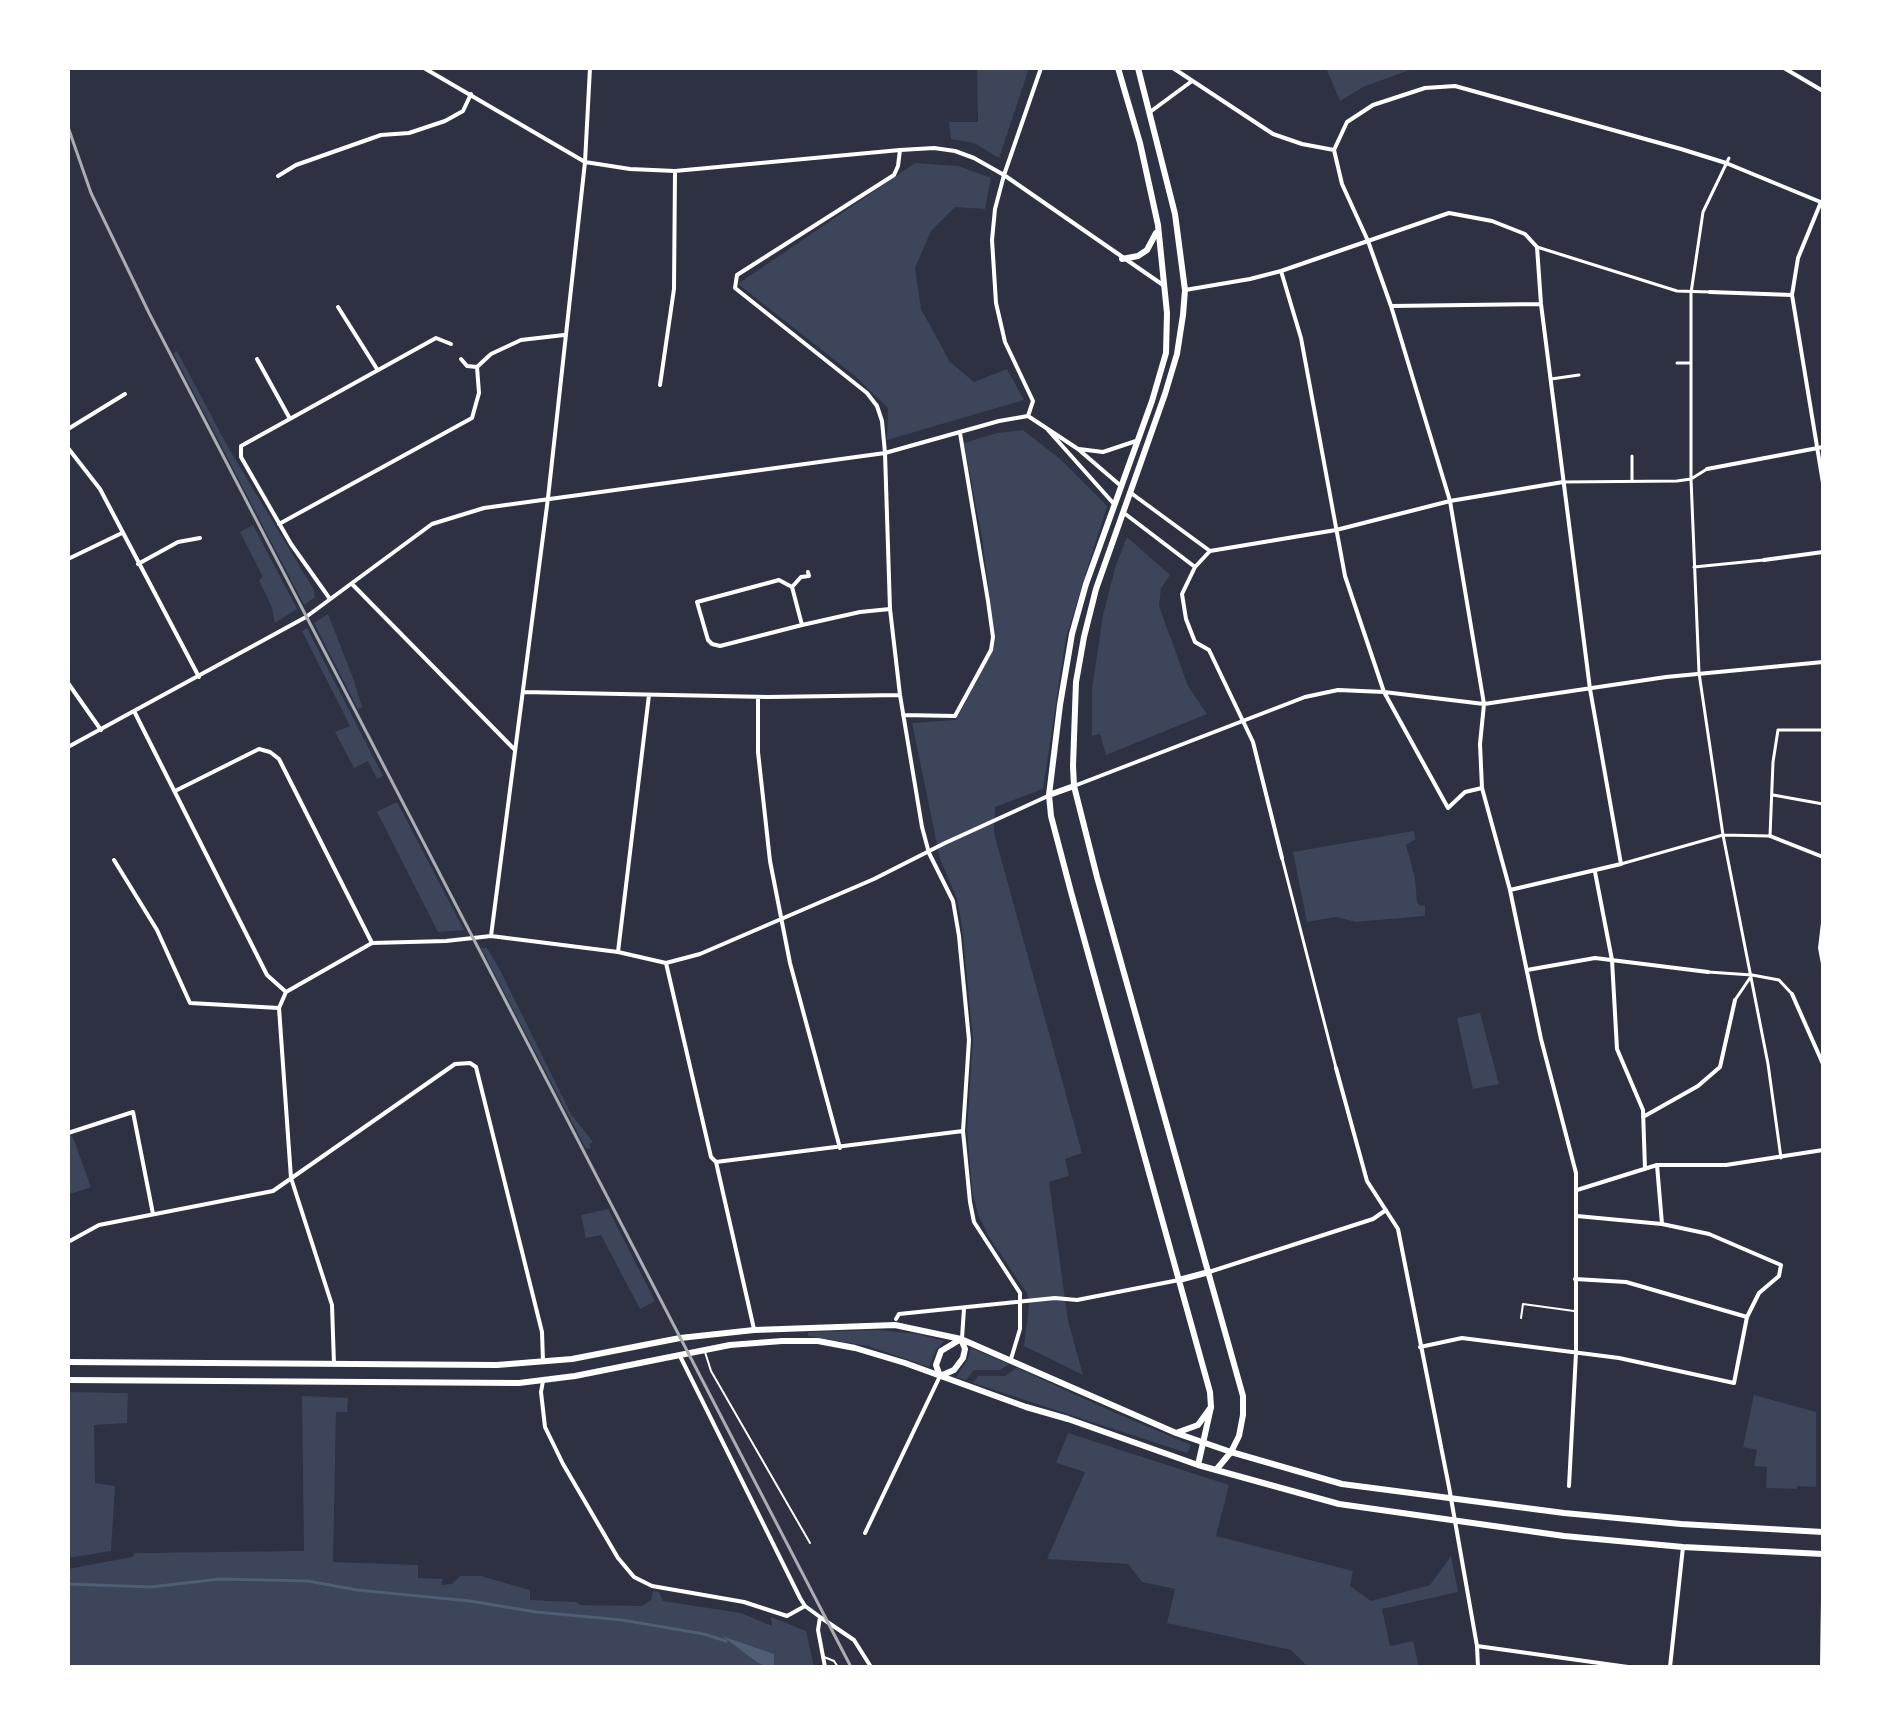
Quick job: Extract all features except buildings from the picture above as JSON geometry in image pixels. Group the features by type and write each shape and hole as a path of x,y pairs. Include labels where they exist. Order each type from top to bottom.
{"main road":[{"path":"1118,68 1140,143 1158,225 1165,287 1166,353 1072,634 1049,795 1051,816 1075,906 1210,1392 1211,1407 1198,1465"},
{"path":"1138,68 1175,214 1185,290 1177,354 1096,589 1084,637 1073,728 1074,786 1243,1396 1241,1425 1231,1452 1216,1470"},
{"path":"1122,259 1138,256 1147,250 1158,225"},
{"path":"1165,287 1185,290"},
{"path":"1121,486 1131,493"},
{"path":"1114,505 1124,513"},
{"path":"1049,795 1074,786"},
{"path":"1179,1280 1209,1272"},
{"path":"68,1362 482,1366 543,1363 673,1340 754,1330 895,1325 961,1339 1176,1433 1342,1484 1681,1524 1823,1532"},
{"path":"940,1376 936,1365 941,1351 961,1339"},
{"path":"940,1376 959,1365 965,1349 961,1339"},
{"path":"673,1340 680,1355"},
{"path":"68,1380 475,1384 543,1381 764,1341 818,1341 855,1348 1198,1465 1339,1504 1564,1536 1683,1547 1823,1554"},
{"path":"543,1363 543,1381"},
{"path":"1176,1433 1198,1425 1211,1407"}],"street":[{"path":"424,68 585,162 630,169 675,171 900,150 934,148 955,151 1004,175 1165,287"},
{"path":"491,936 548,498 585,162 590,68"},
{"path":"1028,416 1033,401 1005,342 993,277 995,209 1041,68"},
{"path":"1173,68 1273,134 1334,150"},
{"path":"1784,68 1823,91"},
{"path":"1150,112 1192,81"},
{"path":"1569,1486 1576,1353 1576,1173 1541,1039 1510,890 1482,788 1480,744 1484,704 1450,501 1391,306 1368,241 1342,184 1334,150 1347,122 1373,105 1425,88 1455,86 1728,161 1822,202 1798,258 1792,295 1823,483"},
{"path":"278,176 296,165 381,135 409,133 445,121 463,111 471,94"},
{"path":"900,150 894,175 737,275 735,288 867,393 877,406 882,421 890,609 900,695 922,827 929,853 953,901 959,936 969,1040 963,1131 974,1222 1020,1293 1020,1329 1011,1359"},
{"path":"1728,161 1703,212 1691,293 1691,479 1699,673 1723,835 1752,975 1781,1158"},
{"path":"660,385 674,289 675,171"},
{"path":"1185,290 1281,271 1449,213 1492,221 1525,234 1537,247 1677,291 1792,295"},
{"path":"1537,247 1541,304 1590,689 1621,864"},
{"path":"1281,271 1301,338 1345,576 1384,692 1448,808 1465,792 1482,788"},
{"path":"1391,306 1541,304"},
{"path":"338,307 377,369"},
{"path":"461,359 467,366 477,367 491,354 521,340 564,335"},
{"path":"330,599 279,524 239,453 243,443 436,338 451,344"},
{"path":"257,359 289,417"},
{"path":"1677,363 1691,363"},
{"path":"279,524 472,418 479,393 477,367"},
{"path":"1550,379 1579,375"},
{"path":"68,429 125,394"},
{"path":"68,747 306,617 432,524 484,508 885,453 999,421 1028,416 1078,449 1121,486"},
{"path":"1043,425 1114,505"},
{"path":"903,715 955,716 991,650 993,637 988,601 960,433"},
{"path":"1078,449 1096,453 1110,451 1138,440"},
{"path":"1478,1667 1477,1646 1450,1498 1398,1229 1367,1181 1253,742 1209,650 1195,642 1186,619 1182,594 1195,567 1210,551 1336,530 1450,501 1563,482 1691,479 1707,469 1823,447"},
{"path":"68,448 100,489 199,677"},
{"path":"1632,456 1632,482"},
{"path":"1131,493 1210,551"},
{"path":"1124,513 1195,567"},
{"path":"68,559 122,533"},
{"path":"138,564 178,542 200,538"},
{"path":"1694,567 1823,552"},
{"path":"792,587 801,577 809,576 808,572"},
{"path":"802,625 792,587 779,580 697,602 708,640 720,646 860,612 890,609"},
{"path":"352,584 514,749"},
{"path":"1074,786 1305,697 1338,690 1484,704 1699,673 1823,662"},
{"path":"68,683 101,730"},
{"path":"523,692 758,697 900,695"},
{"path":"618,952 649,695"},
{"path":"758,697 759,764 770,861 797,990 840,1148"},
{"path":"134,711 267,975 286,992"},
{"path":"1770,836 1773,762 1778,730 1823,730"},
{"path":"175,791 259,749 270,752 279,759 372,943"},
{"path":"334,1364 332,1305 291,1178 279,1008 286,992 372,943 491,936 618,952 666,963 700,954 781,919 1049,795"},
{"path":"1773,795 1823,804"},
{"path":"1510,890 1595,872 1723,835 1770,836 1823,857"},
{"path":"114,860 157,930 190,1003 279,1008"},
{"path":"1595,872 1612,960 1617,1049 1643,1110 1645,1169"},
{"path":"1823,923 1820,948 1823,964"},
{"path":"1527,970 1595,958 1779,980 1792,994 1823,1064"},
{"path":"666,963 754,1330"},
{"path":"1643,1117 1698,1086 1720,1067 1735,1000 1752,975"},
{"path":"68,1242 99,1225 273,1191 455,1064 470,1063 476,1067 542,1332 543,1363"},
{"path":"68,1133 133,1112 153,1214"},
{"path":"716,1162 963,1131"},
{"path":"1577,1190 1657,1165 1726,1165 1823,1150"},
{"path":"1657,1165 1662,1224"},
{"path":"1209,1272 1373,1219 1386,1210"},
{"path":"1420,1347 1462,1338 1619,1358 1734,1383 1747,1317 1759,1293 1779,1276 1781,1265 1709,1234 1662,1224 1577,1216"},
{"path":"1575,1279 1626,1282 1747,1317"},
{"path":"896,1319 899,1314 1055,1298 1077,1300 1179,1280"},
{"path":"961,1339 964,1309"},
{"path":"680,1355 805,1606 854,1640 871,1667"},
{"path":"865,1533 940,1376"},
{"path":"543,1381 541,1392 545,1427 618,1558 634,1577 652,1586 744,1602 787,1616 805,1606"},
{"path":"1670,1667 1683,1547"},
{"path":"1822,1667 1823,1597"},
{"path":"820,1617 818,1630 825,1667"},
{"path":"1477,1646 1602,1666 1628,1667"}],"lane":[{"path":"1521,1318 1523,1304 1576,1311"},
{"path":"704,1350 711,1371 810,1543"},
{"path":"823,1657 834,1661 838,1667"}],"shaded area":[{"path":"977,68 1029,68 999,158 974,143 951,139 949,122 978,122"},
{"path":"1326,68 1415,68 1363,87 1340,101"},
{"path":"915,163 958,166 991,178 985,209 955,207 931,231 915,268 921,309 950,362 974,382 1007,369 1024,400 887,440 888,408 855,376 738,284"},
{"path":"177,351 229,449 314,590 315,597 304,605 173,353"},
{"path":"1023,430 1060,459 1107,506 1066,637 1043,789 995,807 994,833 1082,1153 1065,1159 1069,1176 1049,1182 1068,1321 1083,1375 1024,1346 1029,1306 1027,1293 989,1237 978,1214 972,1190 967,1130 973,1039 962,926 957,899 940,859 912,723 956,720 993,649 995,637 982,538 964,443 997,433"},
{"path":"253,525 297,609 275,623 271,605 259,580 263,577 240,532"},
{"path":"1127,537 1170,575 1161,588 1159,606 1188,686 1207,714 1106,755 1100,734 1092,736 1092,689 1103,615"},
{"path":"328,614 353,678 362,707 358,709 314,623"},
{"path":"307,628 383,776 377,779 368,761 354,768 335,732 350,726 302,631"},
{"path":"397,802 464,930 438,932 377,812"},
{"path":"1413,831 1416,839 1406,845 1415,878 1417,902 1420,906 1425,905 1425,916 1356,922 1336,917 1307,922 1293,852"},
{"path":"481,948 487,948 500,970 571,1114 593,1142 589,1144 591,1148 586,1149"},
{"path":"1480,1013 1499,1084 1473,1089 1457,1018"},
{"path":"72,1135 91,1187 68,1195 68,1136"},
{"path":"608,1209 655,1301 640,1309 601,1235 586,1238 581,1215"},
{"path":"878,1330 917,1334 944,1341 936,1350 929,1367 868,1346 808,1336 808,1332"},
{"path":"971,1348 1009,1364 1000,1370 974,1370 966,1380 956,1377 967,1361"},
{"path":"1017,1368 1191,1445 1187,1453 973,1383 978,1376 1005,1376"},
{"path":"68,1392 128,1393 127,1423 94,1425 95,1483 115,1486 111,1551 68,1558"},
{"path":"1754,1395 1816,1412 1816,1487 1766,1488 1767,1467 1754,1466 1757,1450 1743,1447"},
{"path":"302,1396 348,1398 347,1412 336,1412 333,1562 418,1565 418,1578 443,1579 441,1585 452,1584 460,1576 481,1576 530,1590 530,1600 576,1602 581,1605 642,1606 651,1600 653,1591 659,1592 663,1601 741,1613 772,1626 771,1617 806,1631 814,1667 68,1667 68,1569 132,1557 135,1553 304,1551"},
{"path":"1068,1433 1229,1485 1216,1536 1353,1571 1350,1586 1371,1601 1430,1585 1451,1556 1458,1592 1382,1609 1390,1646 1413,1641 1419,1667 1308,1667 1291,1650 1167,1623 1175,1589 1142,1582 1128,1564 1047,1559 1085,1472 1056,1463"},
{"path":"722,1636 774,1654 774,1665 766,1667 757,1662"}],"waterway":[{"path":"68,1584 151,1587 220,1579 308,1581 357,1590 622,1620 704,1634 726,1641"}],"railway":[{"path":"68,127 91,193 149,313 851,1667"}]}
